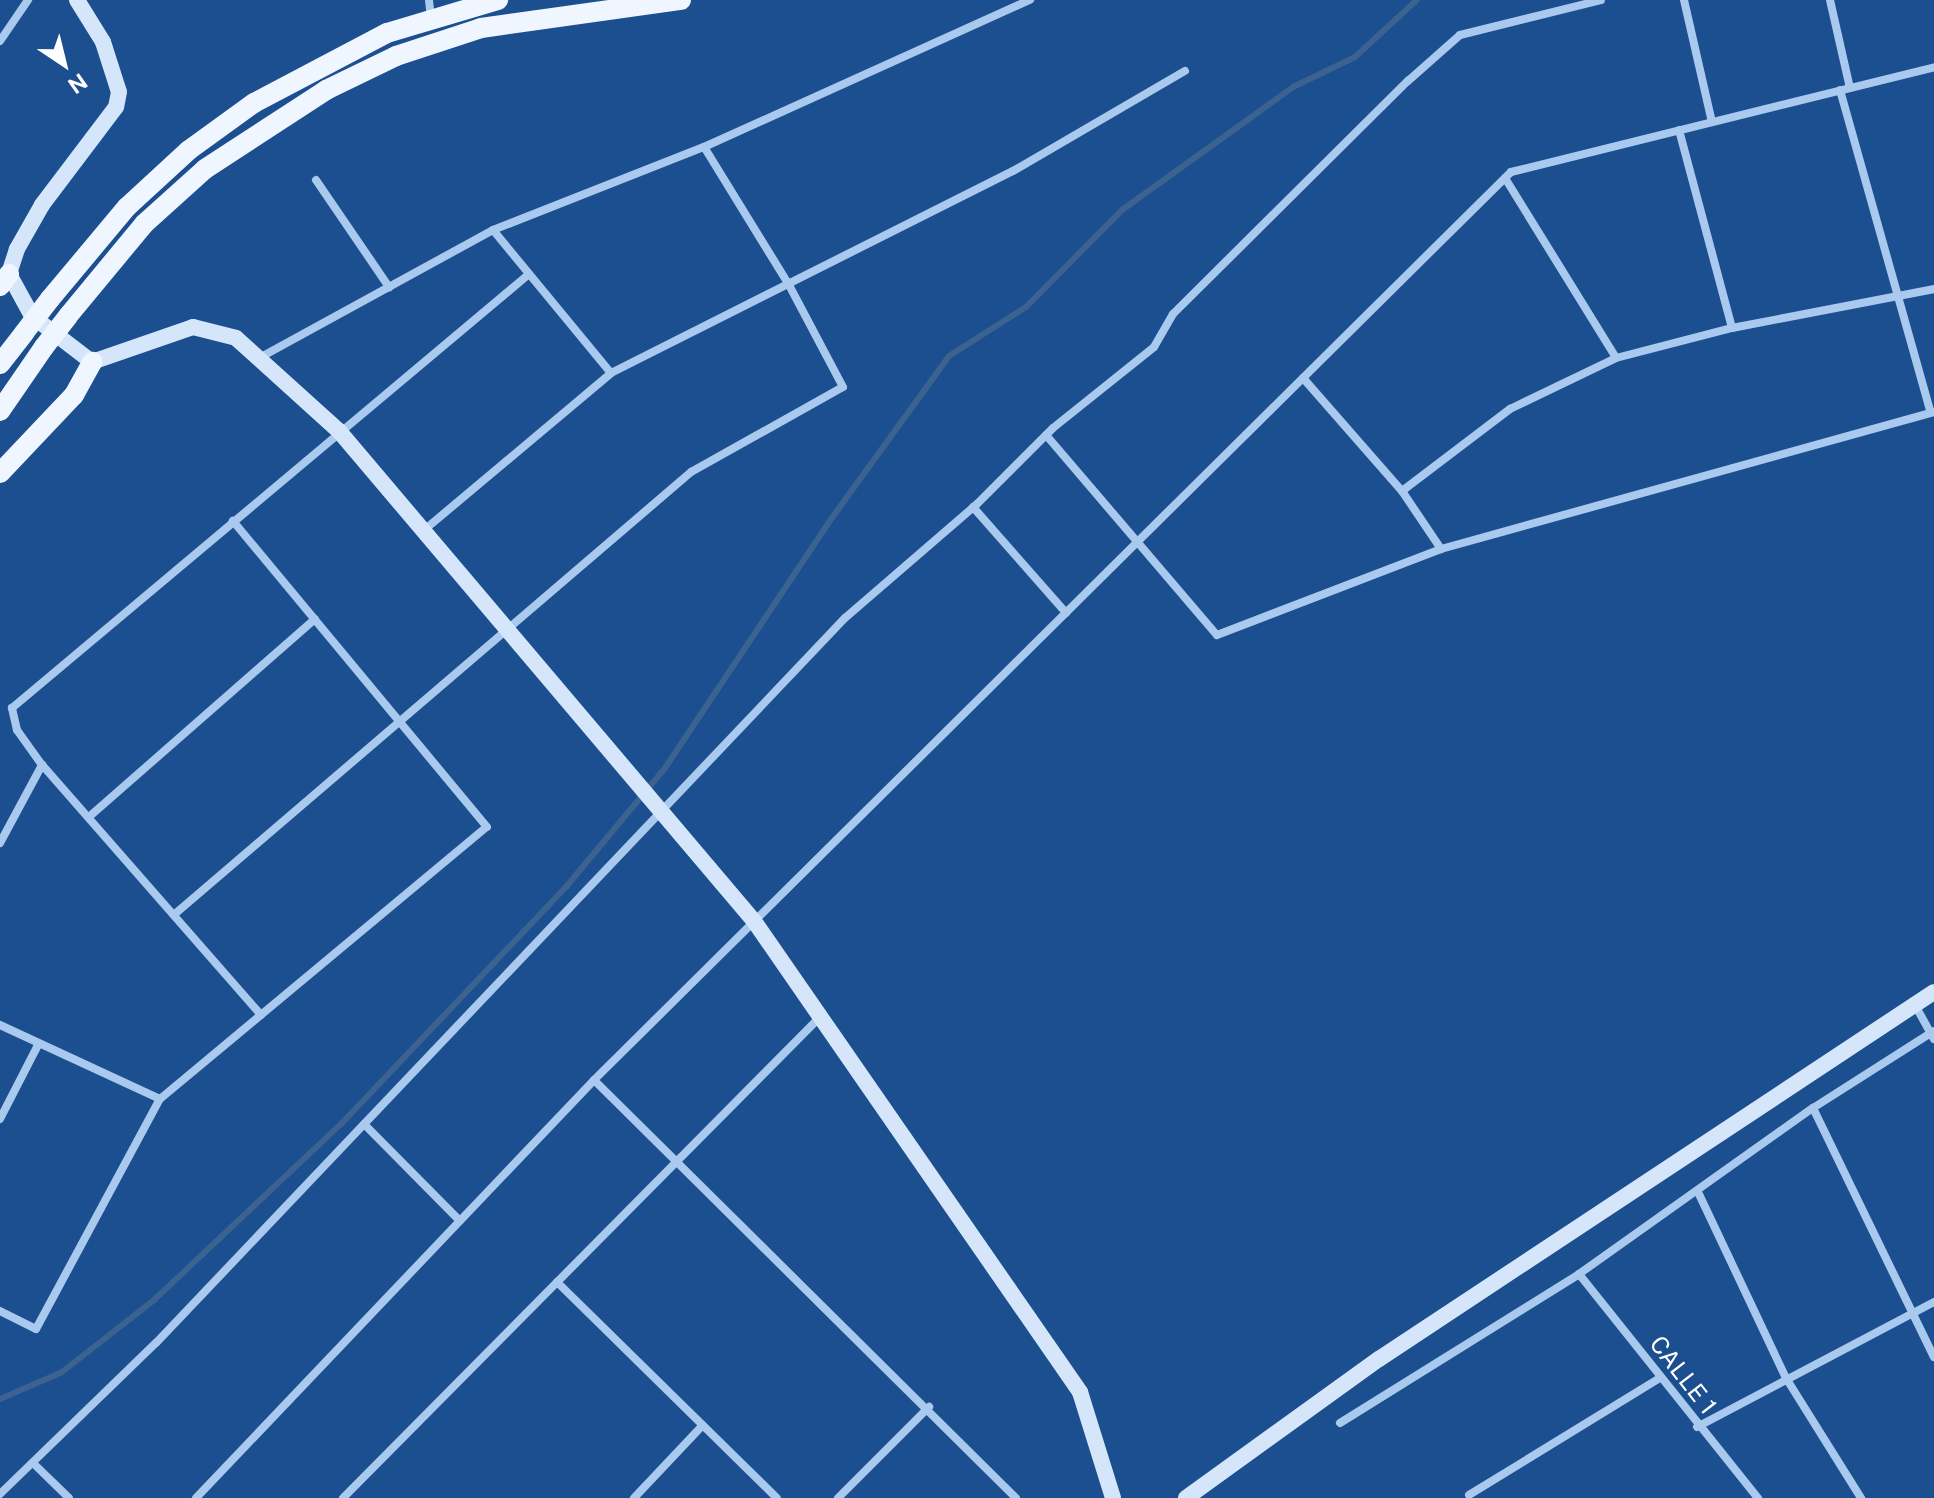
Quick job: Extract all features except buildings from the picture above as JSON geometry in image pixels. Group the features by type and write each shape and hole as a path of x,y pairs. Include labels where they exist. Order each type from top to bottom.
{"main road":[{"path":"0,364 127,207 189,150 314,68 430,9 498,0"},
{"path":"0,411 44,347 144,224 205,169 326,90 396,56 481,28 681,0"},
{"path":"0,473 74,395 92,362"}],"street":[{"path":"0,41 28,0"},
{"path":"77,0 113,66 116,107 42,205 5,280 32,316 92,362 193,327 236,338 261,357 339,431 754,921 1080,1392 1113,1498"},
{"path":"261,357 493,230 704,147 1030,0"},
{"path":"0,1494 364,1124 845,618 973,507 1046,435 1154,347 1173,314 1460,35 1601,0"},
{"path":"1684,0 1712,122"},
{"path":"1046,435 1217,635 1441,549 1932,412 1897,299 1845,89 1830,0"},
{"path":"196,1498 594,1080 1511,172 1934,67"},
{"path":"423,531 611,373 1013,171 1185,71"},
{"path":"1679,130 1732,328"},
{"path":"176,913 508,632 691,472 843,387 789,285 704,147"},
{"path":"1505,178 1616,358"},
{"path":"316,180 389,287"},
{"path":"493,230 611,373"},
{"path":"261,1015 176,913 42,765 17,730 12,708 529,274"},
{"path":"1402,491 1510,409 1616,358 1732,328 1897,299 1934,289"},
{"path":"1303,378 1402,491 1441,549"},
{"path":"973,507 1066,613"},
{"path":"0,1311 36,1329 160,1099 487,827 233,521"},
{"path":"90,816 315,619"},
{"path":"0,843 42,765"},
{"path":"1186,1498 1379,1359 1934,992"},
{"path":"1340,1423 1579,1274 1813,1108 1933,1034 1915,1005"},
{"path":"343,1498 822,1016"},
{"path":"0,1025 160,1099"},
{"path":"0,1119 38,1045"},
{"path":"594,1080 679,1159 1016,1498"},
{"path":"1813,1108 1934,1357"},
{"path":"364,1124 460,1221"},
{"path":"1698,1192 1786,1378 1861,1498"},
{"name":"CALLE 1","path":"1579,1274 1697,1427 1758,1498"},
{"path":"557,1282 777,1498"},
{"path":"1697,1427 1934,1302"},
{"path":"1469,1495 1660,1378"},
{"path":"838,1498 928,1408"},
{"path":"634,1498 703,1425"},
{"path":"33,1463 69,1498"}],"waterway":[{"path":"0,1399 62,1372 154,1300 342,1123 566,887 665,768 834,515 949,356 1026,307 1122,210 1293,87 1355,57 1417,0"}]}
